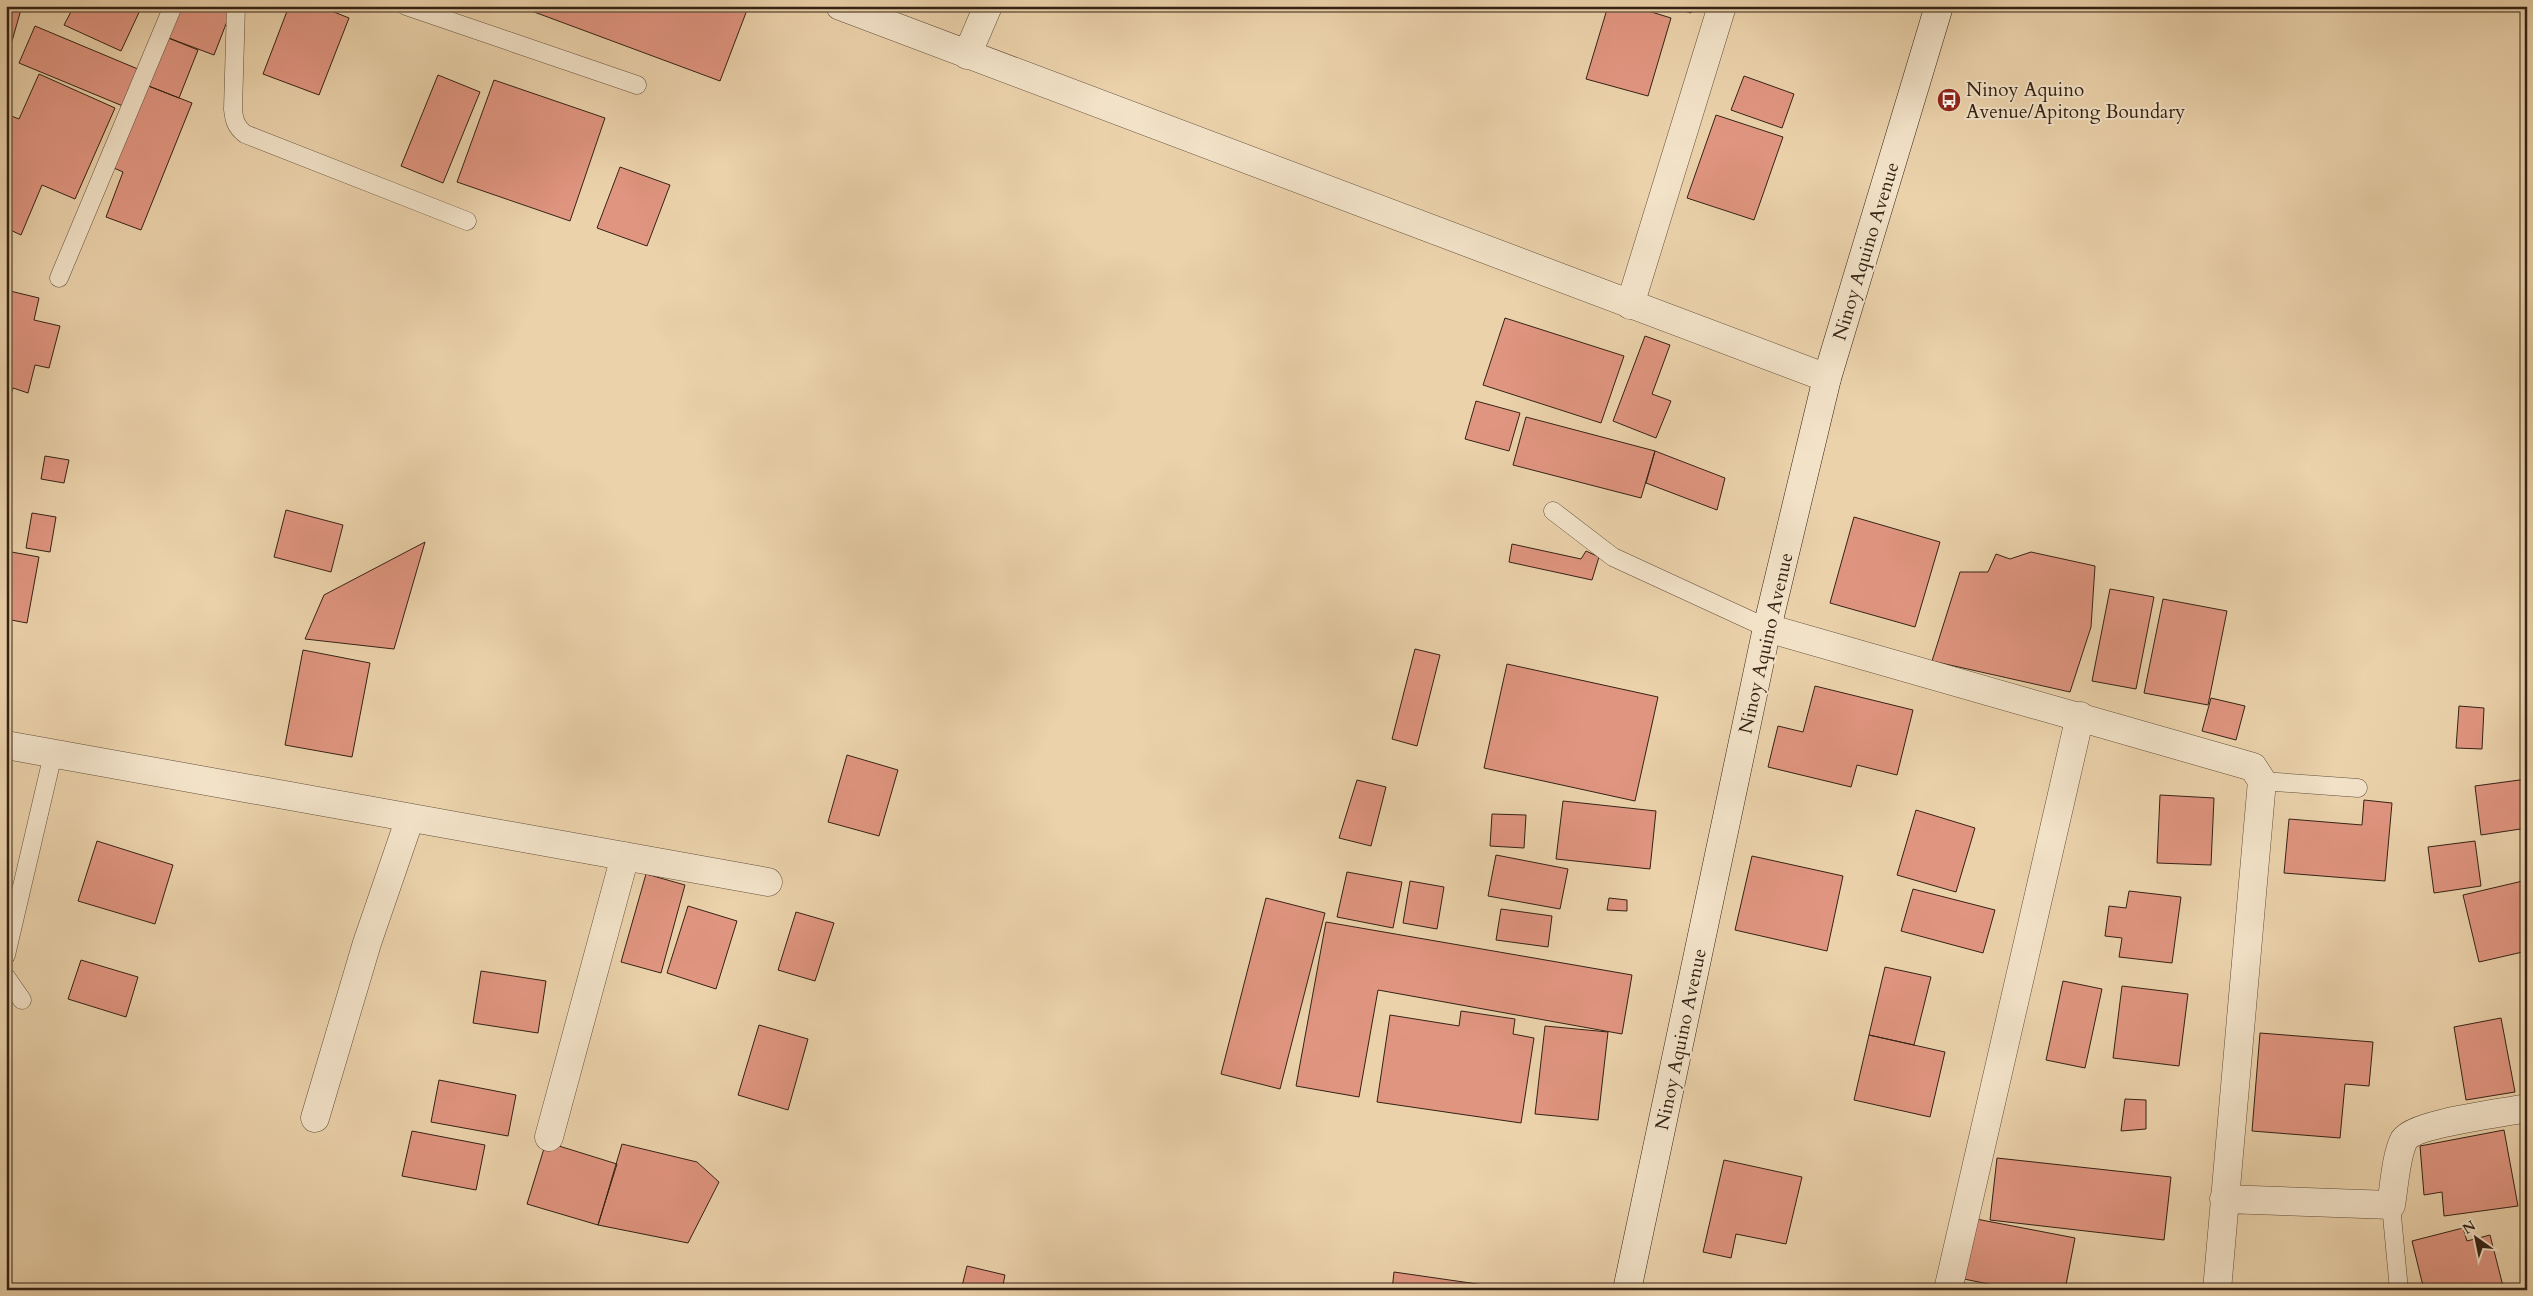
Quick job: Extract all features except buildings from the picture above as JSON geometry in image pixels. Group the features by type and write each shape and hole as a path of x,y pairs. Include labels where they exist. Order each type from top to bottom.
{"street":[{"path":"840,6 1827,378"},
{"path":"967,55 988,6"},
{"path":"1630,305 1722,6"},
{"name":"Ninoy Aquino Avenue","path":"1627,1290 1766,628 1827,378 1939,6"},
{"path":"1766,628 2080,716 2253,767 2262,781 2217,1290"},
{"path":"1948,1290 2080,716"},
{"path":"6,745 768,882"},
{"path":"315,1118 367,942 410,818"},
{"path":"549,1137 625,856"},
{"path":"2224,1199 2391,1205 2402,1148 2404,1141 2411,1132 2429,1126 2527,1108"}],"lane":[{"path":"59,278 173,6"},
{"path":"236,6 233,109 235,123 244,134 467,221"},
{"path":"406,6 637,85"},
{"path":"1553,511 1613,557 1766,628"},
{"path":"6,954 52,754"},
{"path":"2262,781 2358,788"},
{"path":"6,977 22,1000"},
{"path":"2391,1205 2398,1290"}],"place":[{"name":"Ninoy Aquino Avenue/Apitong Boundary","path":"1949,100"}]}
